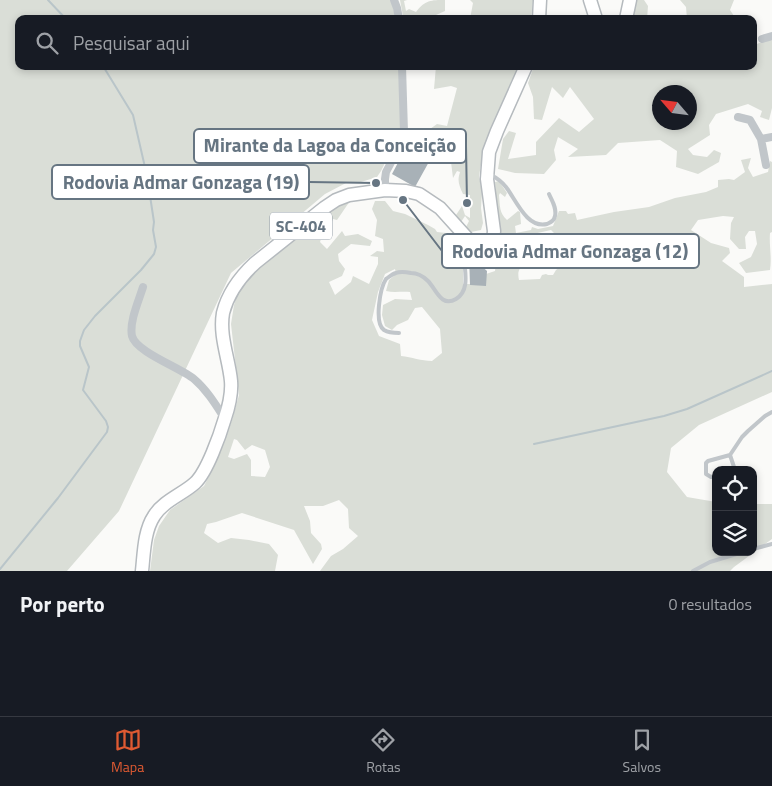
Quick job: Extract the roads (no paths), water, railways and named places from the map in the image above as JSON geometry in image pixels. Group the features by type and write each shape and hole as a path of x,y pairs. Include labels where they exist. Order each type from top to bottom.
{"main road":[{"path":"539,15 540,0"},
{"path":"590,0 595,15"},
{"path":"627,15 630,0"},
{"path":"468,239 474,244 485,248 492,242 494,236 487,179 490,152 524,70"},
{"name":"SC-404","path":"142,571 150,522 162,507 200,478 206,469 225,419 231,392 231,379 224,339 223,315 233,288 246,271 324,208 336,200 349,195 385,190 419,194 440,208 468,239"}],"street":[{"path":"395,0 398,15"},
{"path":"762,38 772,36"},
{"path":"385,190 386,172 404,132 402,70"},
{"path":"738,117 750,120 761,139 766,165"},
{"path":"761,139 772,137"},
{"path":"143,287 132,326 132,338 149,354 194,379 209,395 225,419"}],"lane":[{"path":"487,172 500,180 527,218 534,223 543,225 555,218 556,209 549,194"},
{"path":"399,334 384,330 379,321 382,287 386,280 397,273 418,274 428,281 438,296 444,300 452,301 458,298 464,288 466,276 464,250 468,239"},
{"path":"712,477 706,474 706,463 730,455 742,437 772,412"},
{"path":"730,455 734,466"},
{"path":"757,548 772,544"},
{"path":"692,571 710,562 730,556"}],"waterway":[{"path":"48,0 62,15"},
{"path":"0,569 58,498 107,432 106,421 83,390 89,367 80,346 80,341 84,330 95,316 141,270 154,254 156,247 147,176 133,115 105,70"},
{"path":"534,444 664,416 687,409 772,371"}],"place":[{"name":"Rodovia Admar Gonzaga (19)","path":"376,183"},
{"name":"Rodovia Admar Gonzaga (12)","path":"403,200"},
{"name":"Mirante da Lagoa da Conceição","path":"467,203"}]}
